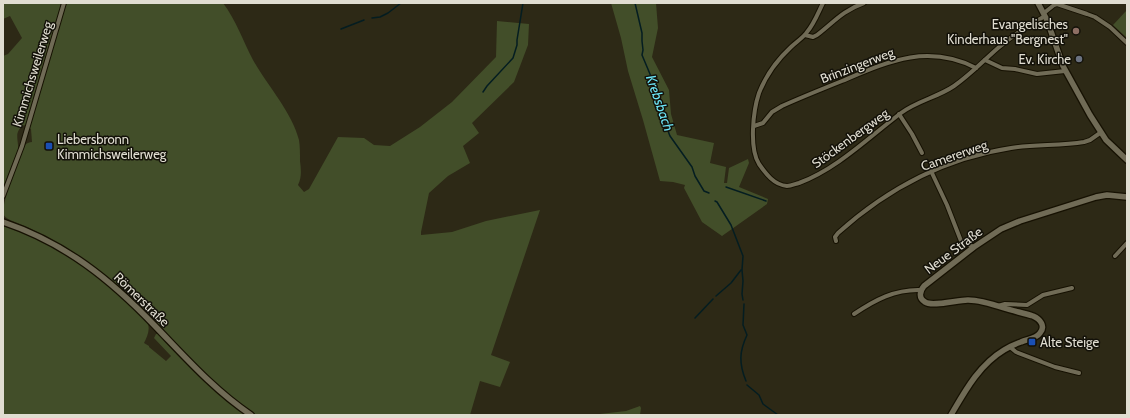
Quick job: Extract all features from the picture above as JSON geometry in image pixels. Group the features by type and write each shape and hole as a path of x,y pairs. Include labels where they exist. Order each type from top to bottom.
{"street":[{"name":"Kimmichsweilerweg","path":"3,196 22,146 64,3"},
{"path":"822,3 805,35 813,37 817,35 840,15 864,3"},
{"path":"1038,3 1044,14 1065,71 1100,133 1127,160"},
{"name":"Stöckenbergweg","path":"805,35 780,58 765,80 759,92 753,115 754,150 757,159 772,180 788,186 820,173 850,153 905,110 951,88 970,75 1006,41 1057,4 1087,14 1110,27 1127,43"},
{"name":"Brinzingerweg","path":"754,126 763,123 772,112 782,106 875,67 898,59 937,56 963,62 976,68"},
{"path":"985,60 1002,68 1015,69 1037,74 1065,71"},
{"path":"899,114 922,153"},
{"name":"Camererweg","path":"836,241 835,237 838,233 866,210 894,190 931,172 959,161 990,152 1029,146 1088,141 1100,133"},
{"path":"931,172 947,205 961,241 974,247"},
{"name":"Neue Straße","path":"951,415 969,385 978,373 993,358 1010,347 1038,335 1042,330 1042,324 1040,320 1033,316 981,301 967,300 928,304 920,296 921,290 929,281 974,247 1007,226 1033,216 1102,195 1118,195 1127,197"},
{"name":"Römerstraße","path":"3,222 53,243 96,272 132,303 216,388 232,402 251,415"},
{"path":"1115,256 1127,243"},
{"path":"998,306 1005,304 1026,305 1043,295 1072,288"},
{"path":"854,314 872,302 888,295 905,290 921,290"},
{"path":"1010,347 1018,353 1055,367 1079,373"}],"green space":[{"path":"3,3 223,3 236,23 253,60 285,109 296,130 299,140 301,170 298,185 304,192 309,189 338,137 364,138 374,145 390,146 420,127 452,102 496,57 497,21 529,24 528,45 514,82 472,123 479,133 463,146 470,163 448,176 429,193 421,232 421,235 452,232 486,221 540,210 491,355 510,362 500,387 480,381 470,415 256,415 238,402 222,389 175,344 130,297 125,291 120,280 117,281 117,285 92,265 53,240 4,216 3,208 5,199 16,167 26,144 32,142 31,129 24,125 19,130 17,136 18,150 3,187 3,56 8,54 22,38 10,16 3,19"},
{"path":"611,3 656,3 658,28 652,57 669,90 671,114 677,135 714,143 710,163 726,167 724,183 727,183 729,168 748,159 749,163 739,187 768,199 767,204 722,236 702,222 684,188 685,185 660,181 628,71 621,38"},
{"path":"1127,10 1127,38 1113,25"},
{"path":"3,226 21,232 53,248 83,266 111,288 147,322 149,330 144,343 166,361 171,356 154,338 156,334 159,334 214,390 246,415 3,415"},
{"path":"640,406 640,415 591,415 626,411"}],"waterway":[{"path":"372,18 380,17 388,13 401,3"},
{"path":"483,92 513,58 517,45 523,3"},
{"name":"Krebsbach","path":"635,3 642,33 642,55 663,105 664,121 670,136 692,167 695,176 704,191 709,193"},
{"path":"341,29 364,20"},
{"path":"726,187 766,201"},
{"name":"Krebsbach","path":"715,201 731,225 743,256 743,300"},
{"path":"716,296 731,283 741,270"},
{"path":"695,318 713,299"},
{"name":"Krebsbach","path":"744,304 743,325 747,335 742,347 741,363 746,381"},
{"name":"Krebsbach","path":"747,385 759,395 763,404 778,415"}],"place":[{"name":"Evangelisches Kinderhaus \"Bergnest\"","path":"1076,31"},
{"name":"Ev. Kirche","path":"1079,59"},
{"name":"Liebersbronn Kimmichsweilerweg","path":"49,146"},
{"name":"Alte Steige","path":"1032,342"}]}
